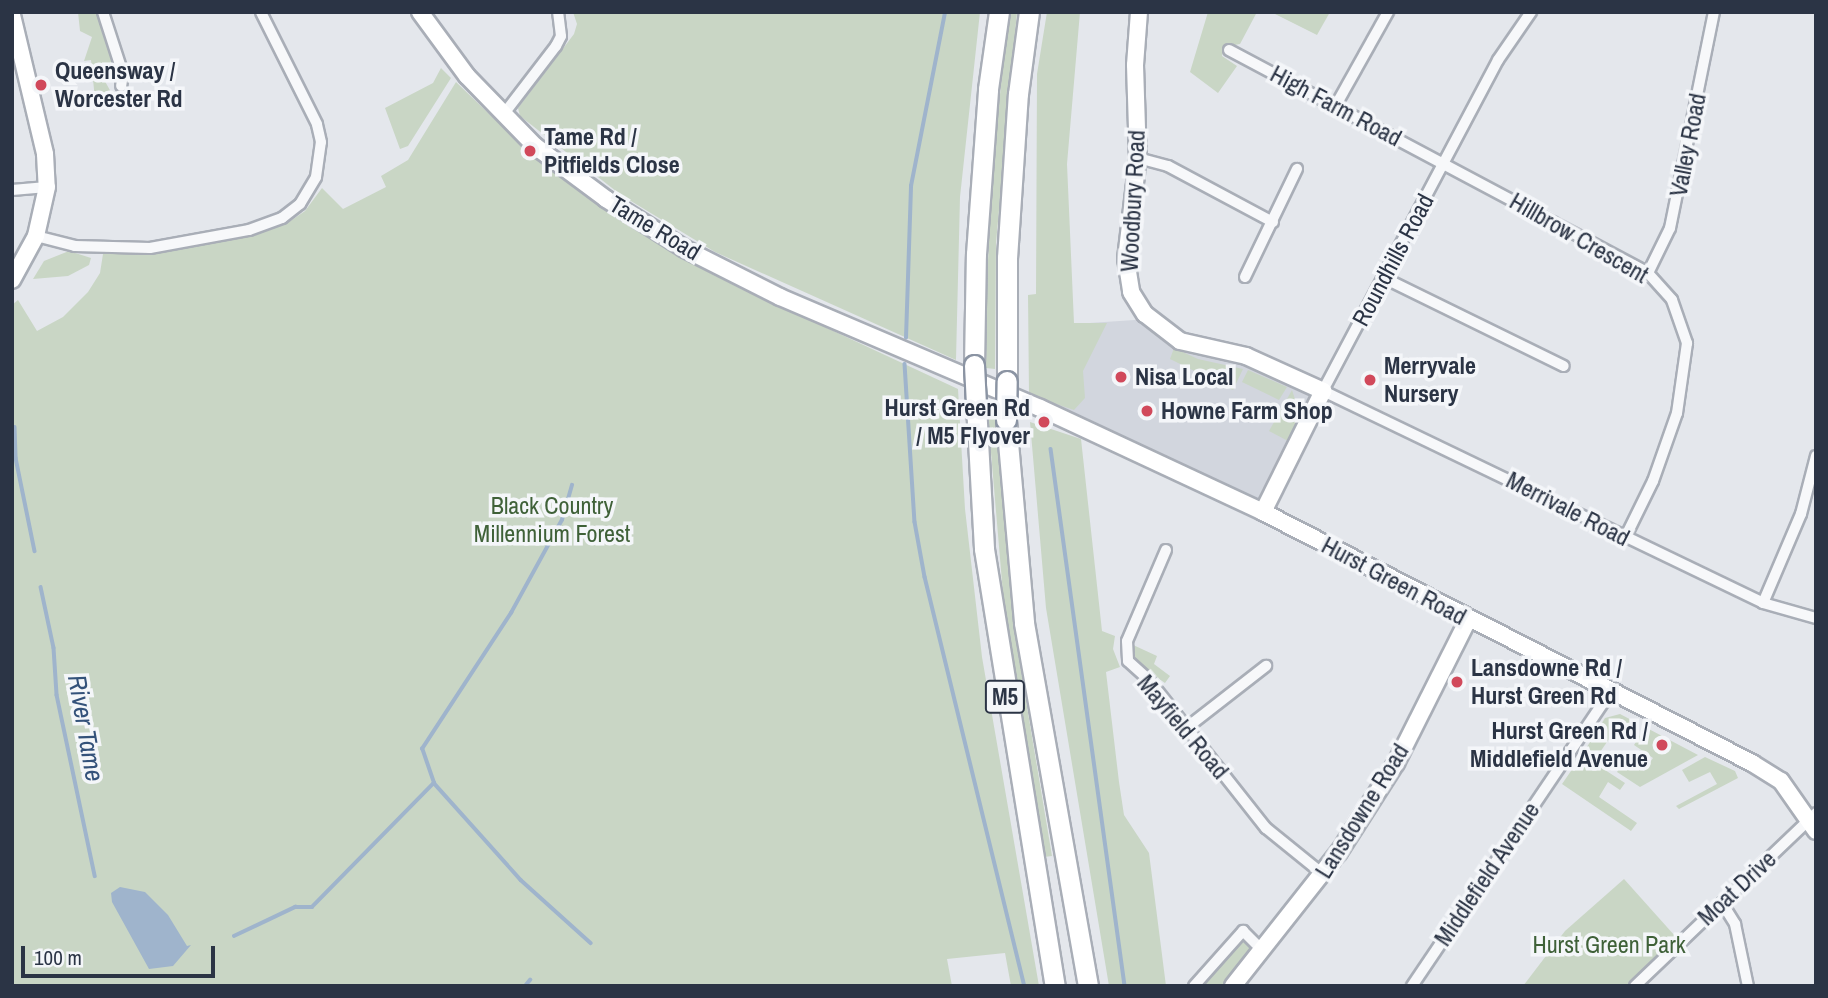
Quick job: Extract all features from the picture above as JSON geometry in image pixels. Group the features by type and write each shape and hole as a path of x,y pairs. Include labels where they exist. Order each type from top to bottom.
{"highway":[{"name":"M5","path":"999,12 977,240 974,365 984,550 1007,711 1055,986"},
{"name":"M5","path":"1029,12 1017,94 1007,258 1006,420 1024,624 1088,986"}],"street":[{"path":"103,12 122,74 121,86"},
{"path":"37,236 75,247 150,248 249,230 282,218 300,204 316,177 321,142 317,124 261,12"},
{"name":"Tame Road","path":"420,12 467,76 503,116 606,200 685,249 780,297 945,369"},
{"path":"503,116 556,46 561,36 558,12"},
{"name":"Woodbury Road","path":"1139,12 1135,65 1138,158 1126,259 1129,287 1144,314 1180,341 1246,356 1324,391"},
{"path":"1336,105 1388,12"},
{"name":"Roundhills Road","path":"1263,512 1508,41 1531,12"},
{"name":"Valley Road","path":"1648,273 1676,206 1714,12"},
{"path":"12,15 16,47 46,154 47,187 37,236 12,280"},
{"name":"High Farm Road","path":"1229,50 1443,164"},
{"path":"1138,158 1168,166 1273,222"},
{"name":"Hillbrow Crescent","path":"1443,164 1648,273 1672,300 1687,343 1677,413 1653,481 1625,538"},
{"path":"1245,277 1297,169"},
{"path":"12,190 47,187"},
{"path":"1384,278 1564,366"},
{"name":"Hurst Green Road","path":"945,369 1040,408 1263,512 1770,774 1796,797 1813,821"},
{"name":"Merrivale Road","path":"1324,391 1763,603 1816,618"},
{"path":"1763,603 1801,514 1816,456"},
{"name":"Mayfield Road","path":"1166,551 1125,651 1135,670 1149,680 1185,729 1266,828 1324,875"},
{"name":"Lansdowne Road","path":"1233,986 1324,875 1395,763 1468,620"},
{"path":"1185,729 1266,666"},
{"name":"Middlefield Avenue","path":"1412,986 1610,693"},
{"name":"Moat Drive","path":"1635,986 1813,821"},
{"path":"1723,903 1735,924 1748,986"},
{"path":"1194,986 1243,931 1264,951"}],"shaded area":[{"path":"1150,319 1162,329 1323,391 1263,512 1040,408 1047,371 1074,324"}],"green space":[{"path":"78,12 98,12 116,66 102,76 116,101 95,99 91,60 84,61 92,37 80,31"},
{"path":"573,12 980,12 960,197 956,360 715,252 621,195 520,116 518,108 574,34 577,24"},
{"path":"1009,12 1017,12 996,243 995,369 986,368 987,279 994,149"},
{"path":"1047,12 1080,12 1067,164 1074,323 1107,323 1083,371 1085,398 1074,410 1029,395 1028,295 1036,294 1037,74"},
{"path":"1208,12 1257,12 1240,44 1224,47 1222,56 1237,66 1218,93 1190,72"},
{"path":"1271,12 1330,12 1317,35"},
{"path":"441,68 451,78 408,146 400,149 385,108 433,83"},
{"name":"Black Country Millennium Forest","path":"456,82 536,159 628,226 726,281 958,389 965,509 982,657 1039,986 1011,986 1005,953 947,959 952,986 12,986 12,305 18,300 37,331 63,317 88,292 100,273 103,254 181,249 257,234 289,222 305,211 322,188 343,209 386,187 381,176 408,160"},
{"path":"69,251 91,258 89,265 68,276 33,279 44,261"},
{"path":"1174,348 1198,359 1243,369 1233,390 1170,359"},
{"path":"1248,370 1287,387 1279,400 1242,382"},
{"path":"1292,390 1300,414 1288,441 1269,431"},
{"path":"988,417 996,417 1017,647 1052,856 1044,857 1006,629"},
{"path":"1030,422 1081,439 1102,631 1115,636 1113,649 1120,667 1106,672 1124,815 1149,853 1166,986 1109,986 1046,608"},
{"path":"1131,644 1157,656 1154,664 1170,676 1165,683 1132,660"},
{"path":"1620,714 1639,724 1631,735 1618,726 1596,758 1585,750 1605,718"},
{"path":"1645,727 1698,755 1640,787 1617,772 1625,759 1644,771 1653,758 1634,745"},
{"path":"1582,755 1625,783 1620,790 1608,782 1599,797 1637,823 1631,831 1562,784"},
{"path":"1705,757 1735,771 1738,778 1679,809 1676,806 1717,784 1710,772 1689,782 1682,770"},
{"name":"Hurst Green Park","path":"1624,879 1675,936 1630,986 1523,986 1565,931"},
{"path":"1242,941 1253,948 1232,978 1224,986 1202,986"}],"water":[{"path":"120,887 145,892 168,915 187,946 191,945 173,966 149,969 112,902 111,893"}],"waterway":[{"path":"906,338 911,186 945,12"},
{"path":"905,364 915,522 925,577 1025,986"},
{"name":"River Tame","path":"15,427 16,458 35,551"},
{"path":"1051,449 1125,986"},
{"path":"234,936 295,907 312,907 434,783 422,749 511,613 562,520 572,485"},
{"name":"River Tame","path":"41,587 54,648 57,695 95,876"},
{"path":"434,783 521,880 591,943"},
{"path":"525,986 530,980"}],"place":[{"name":"Queensway / Worcester Rd","path":"41,85"},
{"name":"Tame Rd / Pitfields Close","path":"530,151"},
{"name":"Nisa Local","path":"1121,377"},
{"name":"Merryvale Nursery","path":"1370,380"},
{"name":"Howne Farm Shop","path":"1147,411"},
{"name":"Hurst Green Rd / M5 Flyover","path":"1044,422"},
{"name":"Lansdowne Rd / Hurst Green Rd","path":"1457,682"},
{"name":"Hurst Green Rd / Middlefield Avenue","path":"1662,745"}]}
